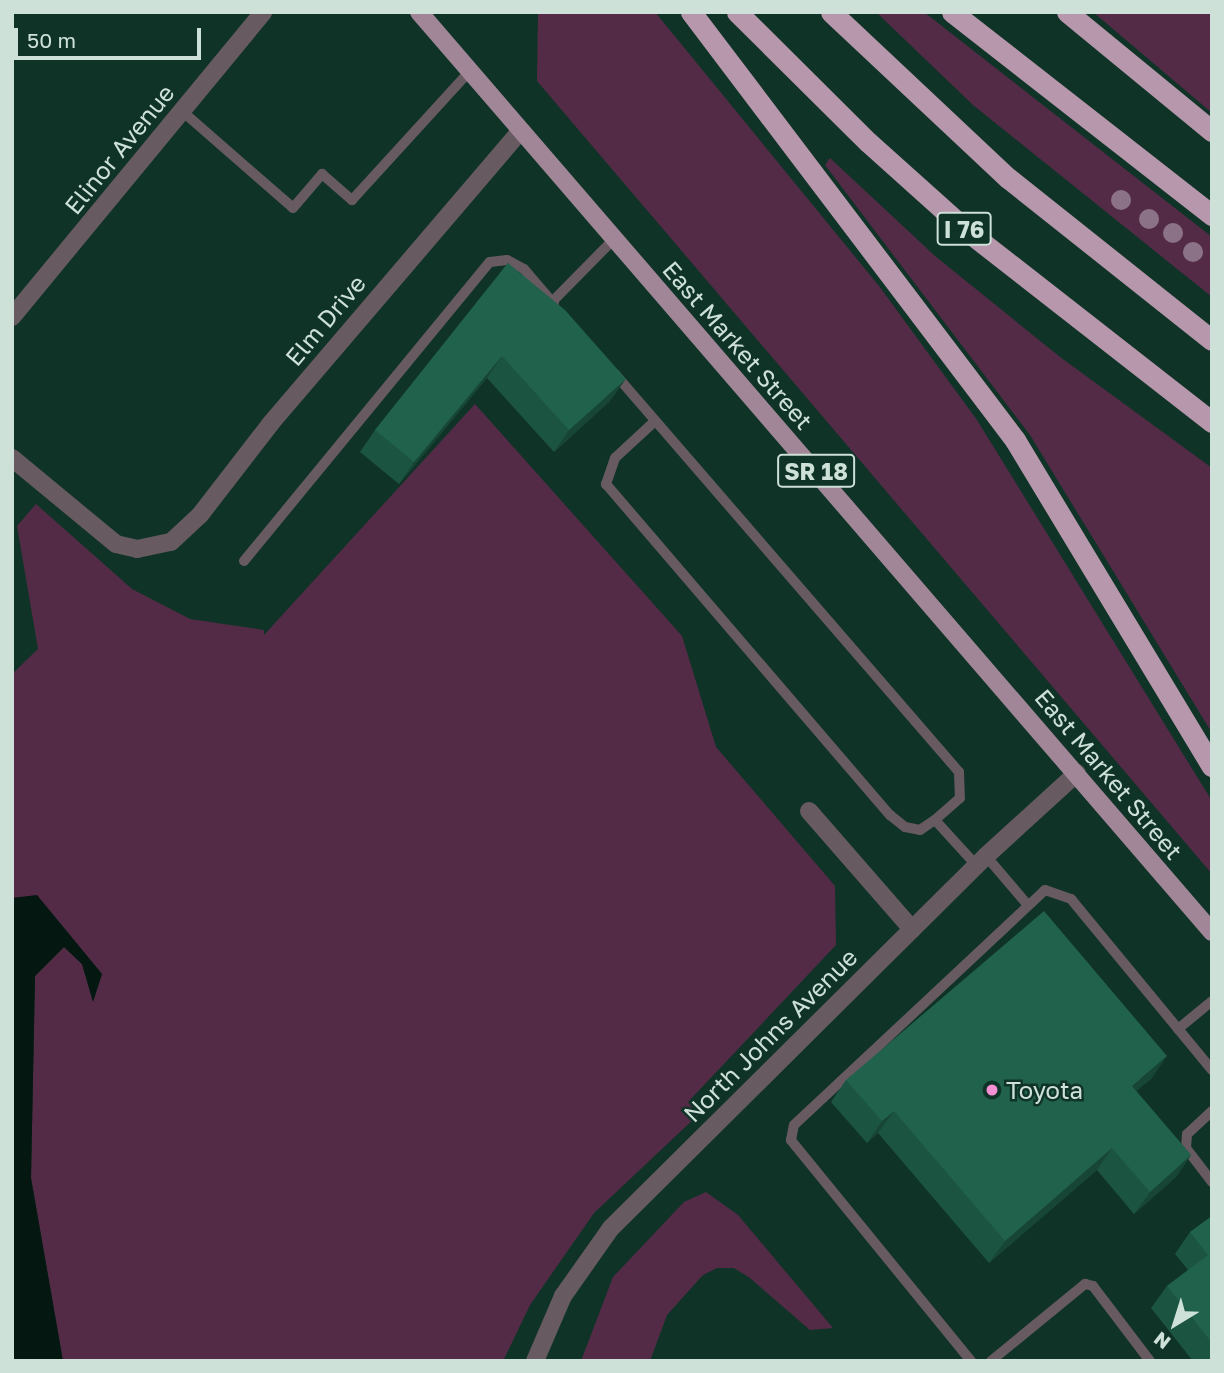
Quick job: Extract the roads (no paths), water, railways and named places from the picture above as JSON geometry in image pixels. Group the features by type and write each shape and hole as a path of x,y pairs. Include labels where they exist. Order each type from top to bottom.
{"highway":[{"path":"691,12 1015,440 1212,766"},
{"name":"I 76","path":"737,12 868,142 966,230 1212,422"},
{"name":"I 76","path":"831,12 1008,178 1212,340"},
{"path":"952,12 1212,215"},
{"path":"1067,12 1207,127"}],"main road":[{"name":"East Market Street","path":"419,12 1212,932"}],"street":[{"name":"Elinor Avenue","path":"12,317 263,12"},
{"name":"Elm Drive","path":"12,458 116,544 137,549 171,542 200,515 271,423 520,131"},
{"name":"North Johns Avenue","path":"535,1361 563,1296 611,1228 912,929 1077,773"},
{"path":"809,811 912,929"}],"lane":[{"path":"182,111 293,208 322,174 352,200 469,72"},
{"path":"552,302 613,240"},
{"path":"244,561 490,262 507,260 524,269 560,312"},
{"path":"603,361 959,772 960,798 920,830 905,828 890,816 606,484 615,458 654,421"},
{"path":"934,820 1027,904"},
{"path":"971,1361 791,1140 794,1125 1045,890 1070,899 1212,1070"},
{"path":"1178,1029 1212,1001"},
{"path":"1212,1111 1187,1134 1186,1149 1212,1182"},
{"path":"991,1361 1085,1284 1093,1286 1150,1361"}],"place":[{"name":"Toyota","path":"992,1090"}]}
